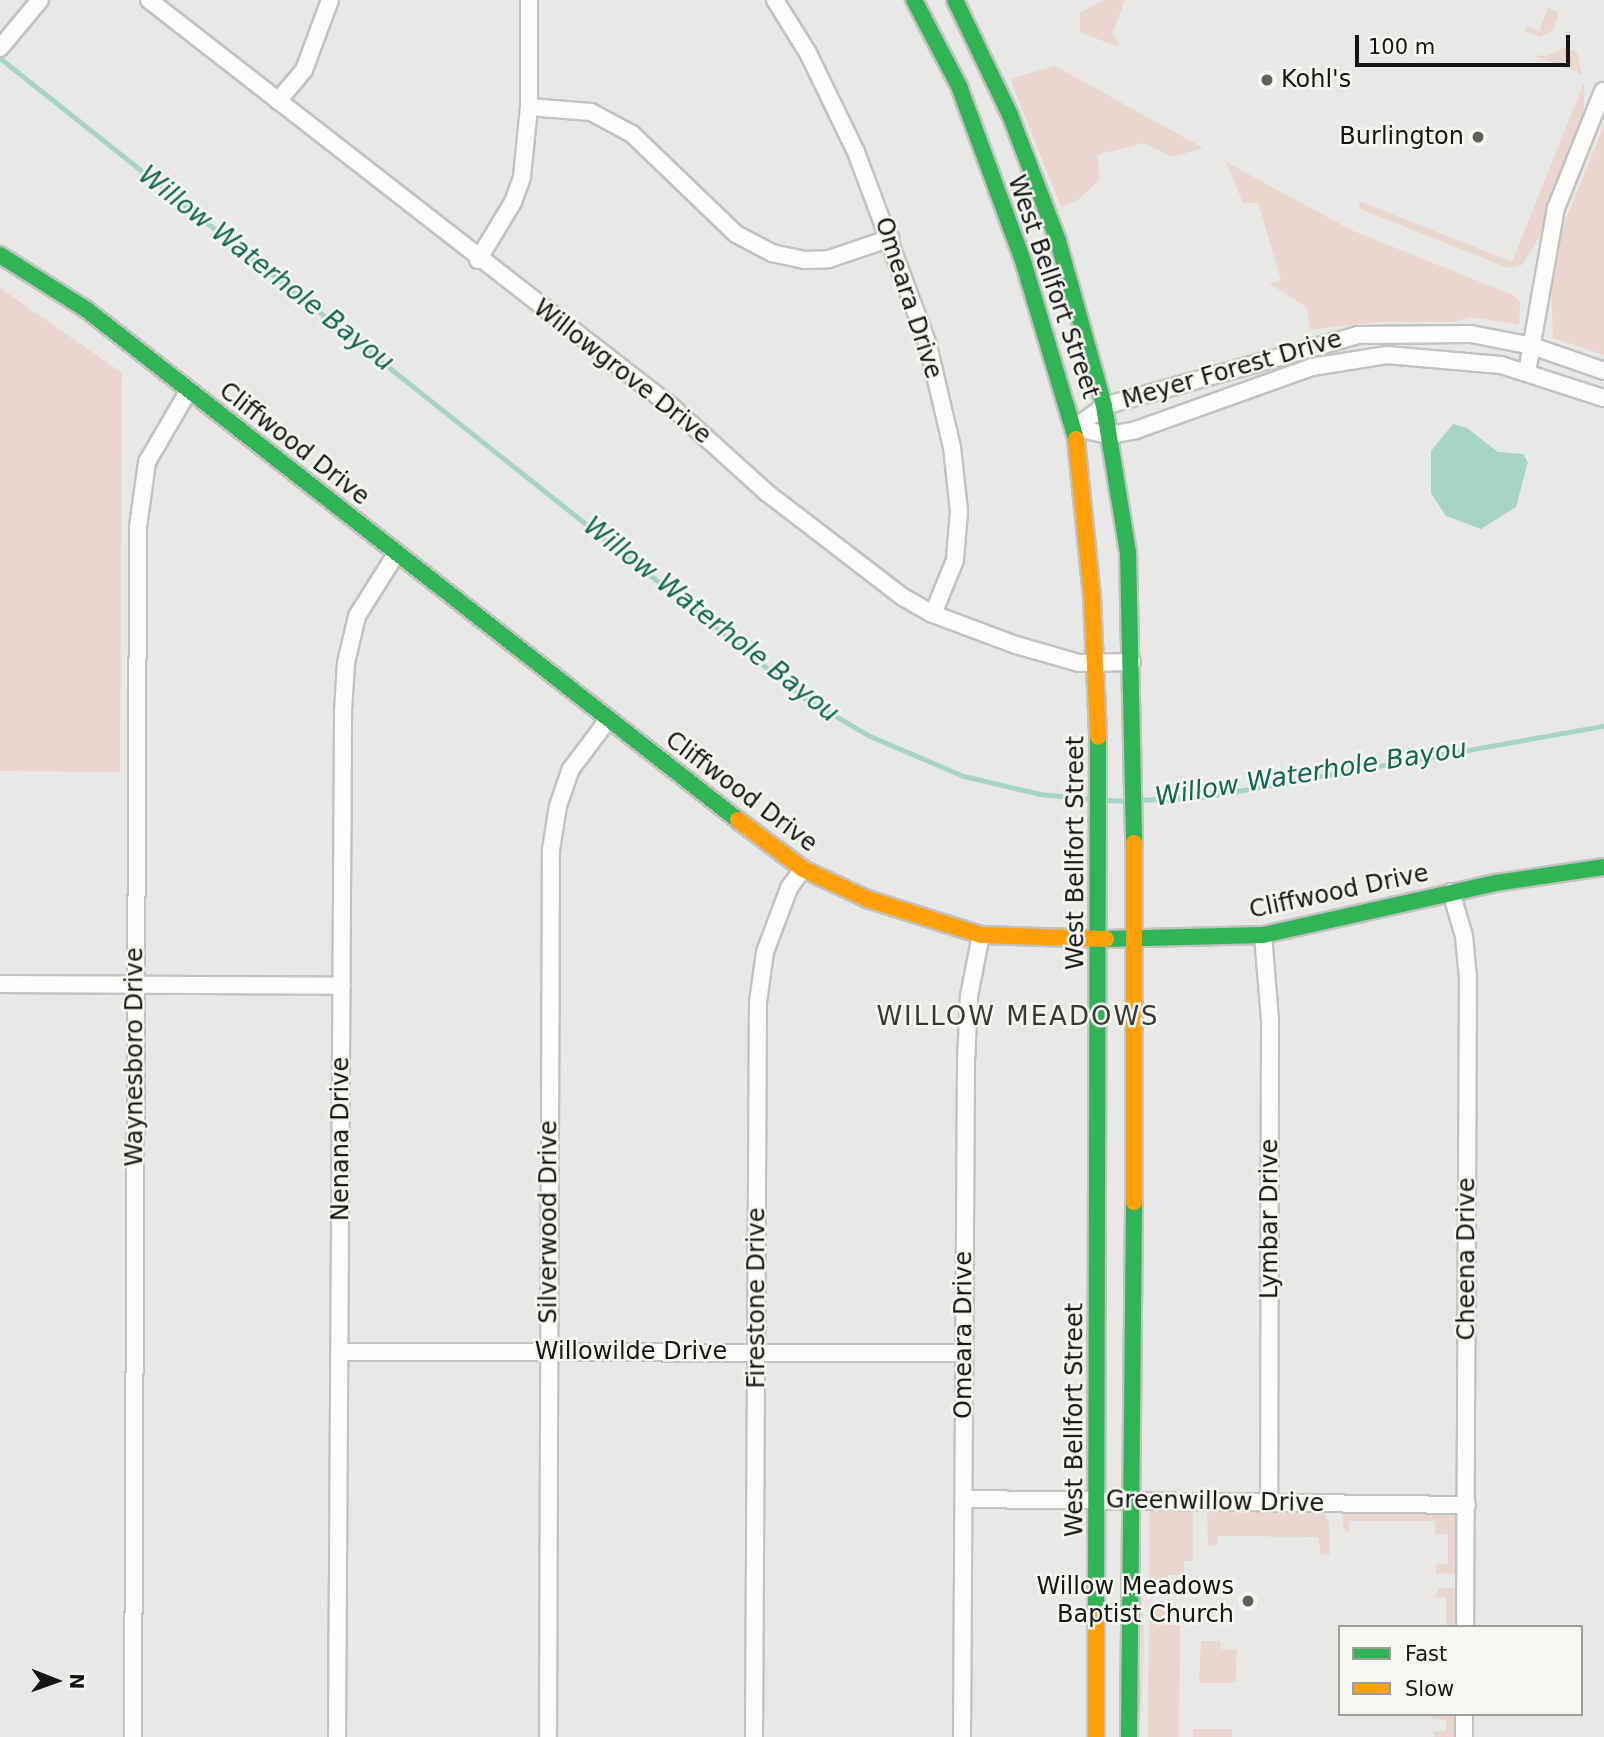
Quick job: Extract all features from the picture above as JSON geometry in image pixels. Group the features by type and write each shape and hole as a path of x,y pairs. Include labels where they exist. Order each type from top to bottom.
{"main road":[{"name":"West Bellfort Street","path":"914,0 959,86 1023,261 1075,428 1096,663 1100,939 1130,1502 1129,1737"},
{"name":"West Bellfort Street","path":"955,0 991,71 1058,241 1104,406 1128,552 1135,758 1136,938 1098,1501 1096,1737"},
{"path":"959,86 991,71"},
{"name":"Cliffwood Drive","path":"0,255 68,297 607,721 803,869 867,899 981,935 1100,939 1263,935 1451,892 1604,867"}],"street":[{"path":"0,48 40,0"},
{"name":"Willowgrove Drive","path":"149,0 478,260 672,407 766,492 846,555 933,614 1016,645 1079,663 1132,662"},
{"path":"278,101 304,70 330,0"},
{"path":"478,260 517,190 527,150 529,0"},
{"name":"Omeara Drive","path":"775,0 825,86 891,238 928,345 957,482 955,560 933,614"},
{"path":"1527,372 1556,208 1603,91"},
{"path":"529,107 591,112 632,134 736,234 772,253 805,260 829,259 891,238"},
{"name":"Meyer Forest Drive","path":"1075,428 1104,406 1306,346 1358,335 1434,331 1532,346 1604,371"},
{"path":"1306,346 1312,367"},
{"name":"Meyer Forest Drive","path":"1075,428 1109,435 1136,430 1312,367 1412,355 1527,372 1604,398"},
{"name":"Waynesboro Drive","path":"133,1737 135,985 140,489 147,462 189,390"},
{"name":"Nenana Drive","path":"337,1737 346,663 357,616 396,554"},
{"name":"Silverwood Drive","path":"548,1737 551,850 558,806 571,769 607,721"},
{"name":"Firestone Drive","path":"754,1737 758,1002 765,952 789,888 803,869"},
{"name":"Cheena Drive","path":"1451,892 1464,936 1468,978 1465,1625"},
{"name":"Omeara Drive","path":"962,1737 965,1062 969,996 981,935"},
{"name":"Lymbar Drive","path":"1263,935 1270,1021 1269,1502"},
{"path":"0,985 342,986"},
{"name":"Willowilde Drive","path":"340,1352 963,1353"},
{"name":"Greenwillow Drive","path":"964,1499 1467,1505"},
{"path":"1464,1716 1464,1737"}],"shaded area":[{"path":"1104,0 1125,0 1112,34 1121,44 1115,46 1080,32 1080,13"},
{"path":"1548,8 1559,13 1553,30 1541,37 1525,31 1527,26 1539,31"},
{"path":"1565,47 1577,53 1582,74 1532,55 1547,56"},
{"path":"1055,66 1203,148 1172,157 1144,143 1097,155 1100,179 1078,200 1061,207 1010,79"},
{"path":"1584,83 1584,125 1539,238 1522,265 1508,268 1360,209 1359,201 1512,262"},
{"path":"1604,125 1604,355 1553,338 1551,285 1560,234"},
{"path":"1226,162 1351,230 1513,295 1520,302 1519,325 1470,317 1455,322 1375,322 1310,330 1306,307 1269,283 1281,280 1258,203 1243,203"},
{"path":"0,288 122,373 120,772 0,771"},
{"path":"1453,424 1467,428 1498,452 1523,454 1528,462 1516,507 1481,529 1446,516 1431,493 1431,451"},
{"path":"1153,1507 1193,1508 1193,1561 1184,1561 1184,1575 1168,1575 1167,1594 1149,1594 1149,1512"},
{"path":"1207,1508 1321,1508 1329,1522 1330,1554 1321,1555 1318,1537 1218,1536 1217,1546 1208,1546"},
{"path":"1456,1510 1455,1574 1436,1573 1436,1564 1448,1564 1448,1534 1435,1534 1435,1521 1349,1521 1349,1532 1343,1530 1343,1511"},
{"path":"1141,1567 1144,1648 1140,1737"},
{"path":"1439,1588 1458,1588 1458,1625 1446,1625 1446,1597 1435,1597"},
{"path":"1149,1605 1167,1605 1166,1623 1180,1624 1179,1737 1148,1737"},
{"path":"1201,1641 1220,1641 1221,1649 1237,1650 1236,1683 1199,1683"},
{"path":"1433,1716 1456,1716 1456,1737 1435,1737 1432,1732 1446,1731 1446,1720 1432,1719"},
{"path":"1193,1729 1232,1729 1232,1737 1193,1737"}],"waterway":[{"name":"Willow Waterhole Bayou","path":"0,58 805,698 870,736 964,776 1040,794 1092,799"},
{"name":"Willow Waterhole Bayou","path":"1139,800 1204,797 1604,726"},
{"name":"Willow Waterhole Bayou","path":"1104,800 1127,801"}],"traffic: fast":[{"path":"914,0 959,86 1023,261 1076,439"},
{"path":"955,0 1010,115 1058,241 1104,406 1128,552 1134,843"},
{"path":"0,255 87,310 738,820"},
{"path":"1096,1620 1098,737"},
{"path":"1106,939 1263,935 1496,883 1604,867"},
{"path":"1129,1737 1134,1202"}],"traffic: slow":[{"path":"1076,439 1092,597 1098,737"},
{"path":"738,820 803,869 867,899 981,935 1106,939"},
{"path":"1134,843 1134,1202"},
{"path":"1096,1620 1096,1737"}],"place":[{"name":"Kohl's","path":"1267,80"},
{"name":"Burlington","path":"1478,137"},
{"name":"Willow Meadows Baptist Church","path":"1248,1601"}],"district":[{"name":"WILLOW MEADOWS","path":"1018,1017"}]}
